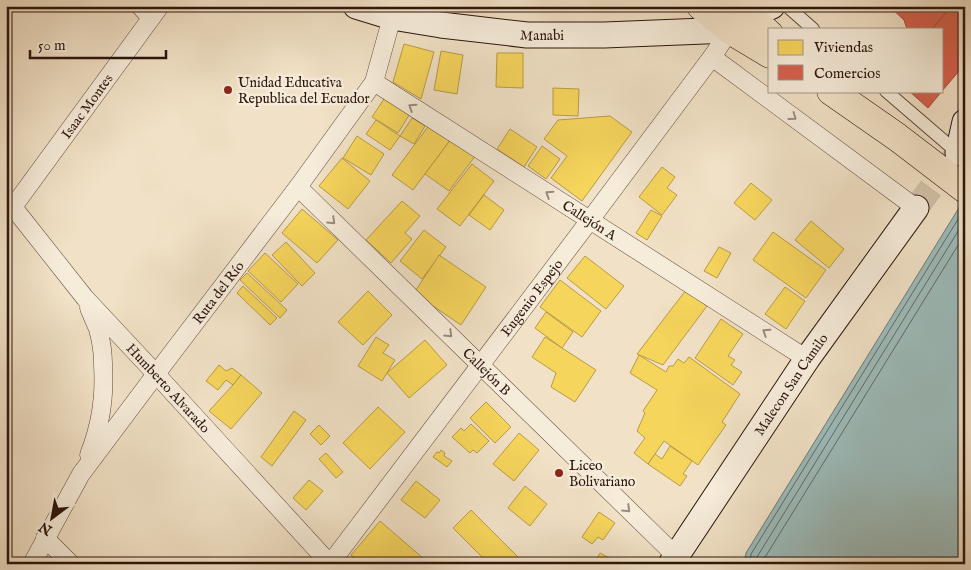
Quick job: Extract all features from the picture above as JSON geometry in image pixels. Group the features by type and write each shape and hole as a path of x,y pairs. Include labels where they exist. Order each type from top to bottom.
{"highway":[{"path":"701,6 747,15 768,33"},
{"path":"747,15 768,51"},
{"path":"834,92 962,187"}],"main road":[{"name":"Manabi","path":"356,6 392,17 441,25 528,35 604,35 747,15"},
{"path":"961,149 965,122"},
{"name":"Malecon San Camilo","path":"673,560 807,359 916,208"}],"street":[{"path":"787,6 812,28"},
{"name":"Isaac Montes","path":"10,204 150,10"},
{"name":"Eugenio Espejo","path":"330,564 712,57 747,15"},
{"name":"Ruta del Río","path":"32,564 81,474 298,187 374,82 392,17"},
{"path":"712,57 916,208"},
{"name":"Callejón A","path":"374,82 807,359"},
{"path":"887,92 961,149"},
{"name":"Callejón B","path":"298,187 480,365 673,560"},
{"name":"Humberto Alvarado","path":"10,204 85,298 330,564"},
{"path":"81,474 94,441 102,412 104,384 103,354 98,331 85,298"},
{"path":"45,538 71,564"}],"water":[{"path":"965,198 965,564 744,564 746,553"}],"building: Viviendas":[{"path":"404,44 434,52 421,99 393,82"},
{"path":"441,51 463,55 457,94 434,90"},
{"path":"497,53 523,53 523,88 496,87"},
{"path":"553,88 579,89 578,116 553,115"},
{"path":"386,96 411,112 398,133 372,117"},
{"path":"610,116 632,132 582,201 551,178 567,156 544,139 558,120"},
{"path":"412,118 425,126 414,144 400,136"},
{"path":"376,120 400,136 390,150 366,134"},
{"path":"430,124 451,139 413,190 392,175"},
{"path":"510,129 537,147 524,167 497,149"},
{"path":"357,136 384,154 371,175 343,158"},
{"path":"451,139 476,155 449,191 425,174"},
{"path":"542,146 560,159 546,179 528,166"},
{"path":"342,158 370,181 348,209 319,186"},
{"path":"472,164 494,181 460,226 437,209"},
{"path":"662,167 675,177 667,188 677,195 662,215 639,197"},
{"path":"751,183 772,200 755,220 734,203"},
{"path":"484,195 504,210 490,230 469,215"},
{"path":"402,201 420,216 405,233 412,239 391,263 366,240"},
{"path":"302,209 338,240 317,263 282,233"},
{"path":"651,210 662,216 647,240 636,233"},
{"path":"811,221 844,249 829,268 795,240"},
{"path":"424,230 446,247 422,279 400,261"},
{"path":"773,232 826,270 806,298 753,260"},
{"path":"286,242 315,273 302,286 272,255"},
{"path":"719,247 731,253 717,278 704,271"},
{"path":"265,253 298,284 281,302 248,271"},
{"path":"439,255 486,287 461,325 414,293"},
{"path":"585,256 624,286 606,309 567,278"},
{"path":"247,273 287,310 280,318 240,280"},
{"path":"560,280 601,311 582,337 540,307"},
{"path":"243,286 277,318 270,325 237,293"},
{"path":"785,287 805,301 786,329 765,314"},
{"path":"686,290 707,306 663,365 637,354"},
{"path":"368,291 392,315 363,345 338,322"},
{"path":"546,312 573,332 562,348 535,328"},
{"path":"721,319 743,334 728,356 735,360 731,365 742,372 733,385 695,358"},
{"path":"376,337 389,345 383,353 395,360 382,381 358,366"},
{"path":"545,337 596,370 575,402 551,387 556,373 532,357"},
{"path":"425,340 447,365 409,398 387,373"},
{"path":"639,355 666,372 669,366 673,366 678,359 684,363 689,357 740,394 722,422 726,425 698,465 664,441 648,464 634,453 645,438 637,431 645,413 643,411 657,390 630,373"},
{"path":"219,365 226,371 232,368 241,375 233,385 226,380 218,390 206,381"},
{"path":"241,375 262,393 231,429 209,411"},
{"path":"486,402 511,427 495,443 470,418"},
{"path":"378,407 405,432 370,469 343,443"},
{"path":"294,411 306,420 272,466 261,457"},
{"path":"471,424 489,441 477,453 473,450 470,453 452,437 461,428 464,431"},
{"path":"319,425 330,436 321,445 310,434"},
{"path":"519,433 539,450 514,481 493,464"},
{"path":"670,446 692,461 683,474 687,476 680,486 648,464 655,454 662,459"},
{"path":"441,450 445,453 444,456 452,461 447,467 433,457"},
{"path":"326,453 343,472 336,478 319,459"},
{"path":"309,480 323,491 306,510 293,498"},
{"path":"416,481 440,500 425,518 401,500"},
{"path":"525,486 547,504 530,526 508,508"},
{"path":"471,510 525,564 489,564 453,528"},
{"path":"599,512 615,523 603,540 598,537 592,544 582,537"},
{"path":"380,521 424,559 419,564 361,564 351,555"},
{"path":"600,553 618,563 594,564"}],"building: Comercios":[{"path":"889,6 951,7 933,28 907,28 904,20"},
{"path":"951,7 965,18 965,64 944,89 944,28 933,28"},
{"path":"910,92 941,92 928,108"}],"tunnel":[{"path":"916,208 955,156"}],"place":[{"name":"Unidad Educativa Republica del Ecuador","path":"228,90"},
{"name":"Liceo Bolivariano","path":"559,473"}]}
